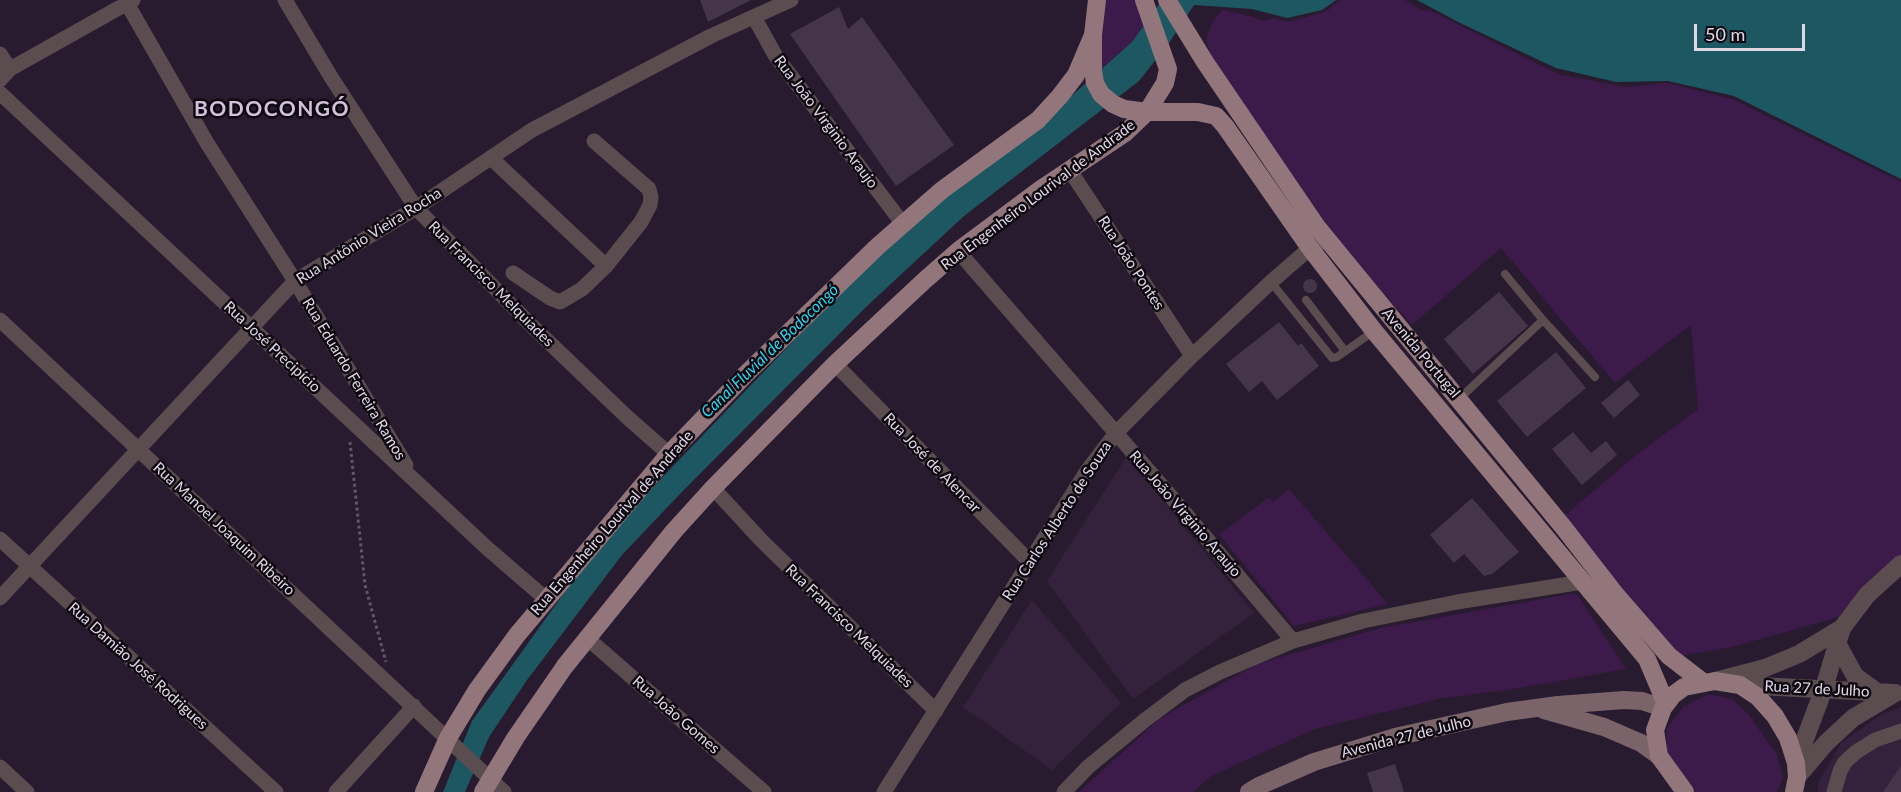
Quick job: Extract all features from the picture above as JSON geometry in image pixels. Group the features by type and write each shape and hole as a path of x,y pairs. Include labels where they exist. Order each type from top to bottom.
{"main road":[{"name":"Avenida Portugal","path":"1097,0 1093,35 1093,70 1095,83 1101,94 1113,104 1124,109 1147,112 1198,112 1216,116 1310,248 1374,331 1642,653 1653,671 1664,706"},
{"name":"Avenida Portugal","path":"1167,0 1205,63 1327,238 1616,595 1669,656 1709,682"},
{"path":"1145,3 1168,69 1165,83 1147,112"},
{"name":"Rua Engenheiro Lourival de Andrade","path":"424,792 477,690 546,599 669,454 746,374 903,224 942,190 1038,120 1076,75 1093,35"},
{"name":"Rua Engenheiro Lourival de Andrade","path":"485,781 542,697 674,531 835,364 958,251 1069,169 1125,133 1147,112"},
{"path":"1685,792 1659,756 1655,730 1664,706 1673,695 1684,687 1709,682 1740,685 1758,697 1788,738 1795,783"},
{"name":"Avenida 27 de Julho","path":"1249,792 1314,762 1395,737 1534,707 1624,700 1664,706"},
{"name":"Avenida 27 de Julho","path":"1534,707 1604,727 1641,743 1659,756"}],"street":[{"name":"Rua Francisco Melquiades","path":"285,0 331,77 416,208 576,370 669,454"},
{"name":"Rua Antônio Vieira Rocha","path":"0,598 296,281 416,208 532,130 576,105 647,71 711,36 791,0"},
{"path":"0,54 5,75 128,1"},
{"name":"Rua Eduardo Ferreira Ramos","path":"128,1 207,143 296,281 415,481"},
{"name":"Rua João Virginio Araujo","path":"754,17 775,55 903,224"},
{"name":"Rua José Precipício","path":"0,93 487,548 546,599"},
{"path":"513,273 550,298 560,302 582,289 606,266 641,222 651,197 649,189 594,141"},
{"path":"491,158 606,266"},
{"name":"Rua João Pontes","path":"1069,169 1192,356"},
{"name":"Rua Carlos Alberto de Souza","path":"889,790 1087,471 1115,434 1192,356 1272,282 1310,248 1327,238"},
{"name":"Rua João Virginio Araujo","path":"958,251 1293,641"},
{"name":"Rua Manoel Joaquim Ribeiro","path":"0,320 451,741 485,781"},
{"name":"Rua José de Alencar","path":"835,364 1030,562"},
{"name":"Rua Francisco Melquiades","path":"713,488 761,540 936,711"},
{"name":"Rua Damião José Rodrigues","path":"0,539 276,792"},
{"path":"1795,783 1839,636 1867,595 1901,564"},
{"path":"1064,792 1096,760 1185,690 1220,672 1293,641 1374,618 1582,582"},
{"path":"1709,682 1765,668 1839,636"},
{"path":"1839,636 1848,666 1855,676 1891,692"},
{"name":"Rua João Gomes","path":"587,638 764,792"},
{"name":"Rua 27 de Julho","path":"1740,685 1823,691 1891,692"},
{"name":"Rua 27 de Julho","path":"1795,783 1826,743 1853,718 1891,692"},
{"path":"336,792 414,706"},
{"path":"1834,792 1845,762 1875,740 1901,731"},
{"path":"0,767 27,792"},
{"path":"485,781 504,792"}],"lane":[{"path":"1505,274 1543,320 1596,377"},
{"path":"1272,282 1332,358 1337,357 1374,331"},
{"path":"1306,300 1345,351"},
{"path":"1459,399 1543,320"}],"path":[{"path":"347,417 355,471 365,585 393,687"}],"shaded area":[{"path":"1103,0 1139,0 1146,23 1132,42 1101,70"},
{"path":"1162,0 1336,0 1322,10 1287,18 1252,9 1194,5 1169,43 1139,81 964,216 866,307 677,497 622,555 527,680 489,737 465,792 443,792 472,721 603,539 851,281 948,193 1069,98 1132,42"},
{"path":"1341,0 1405,0 1423,11 1429,10 1558,74 1625,87 1667,83 1732,99 1901,182 1901,558 1863,588 1838,617 1732,647 1680,656 1562,518 1636,455 1698,409 1691,325 1615,383 1501,248 1412,325 1342,246 1297,187 1213,60 1206,40 1211,25 1222,10 1264,21 1273,18 1288,22 1328,10"},
{"path":"1417,0 1901,0 1901,179 1734,96 1668,81 1616,82 1556,68"},
{"path":"1127,456 1254,613 1133,699 1047,581"},
{"path":"1289,489 1388,604 1294,626 1219,534 1269,497 1273,502"},
{"path":"1576,593 1626,669 1519,688 1438,699 1315,729 1211,776 1193,792 1079,792 1159,719 1257,664 1381,628"},
{"path":"1032,600 1121,703 1052,770 963,707"},
{"path":"1709,694 1732,699 1749,715 1777,755 1783,778 1777,792 1695,792 1675,769 1667,754 1667,728 1683,707"},
{"path":"1901,707 1901,792 1818,792 1818,783 1841,743 1882,714"}],"building":[{"path":"700,0 751,0 708,22"},
{"path":"839,7 848,29 862,17 954,145 896,186 790,34"},
{"path":"1307,279 1313,279 1317,286 1313,293 1307,293 1303,289 1303,283"},
{"path":"1499,292 1528,326 1473,374 1444,339"},
{"path":"1279,322 1298,346 1301,343 1319,366 1277,400 1262,381 1249,392 1226,364"},
{"path":"1556,352 1586,388 1527,437 1497,401"},
{"path":"1628,380 1640,395 1614,418 1601,403"},
{"path":"1573,432 1591,453 1606,441 1617,455 1582,485 1552,449"},
{"path":"1472,498 1519,552 1492,574 1484,576 1464,554 1454,563 1430,535"},
{"path":"1395,764 1404,792 1373,792 1367,773"},
{"path":"1901,766 1901,792 1883,792"}],"district":[{"name":"BODOCONGÓ","path":"272,109"}],"water label":[{"name":"Canal Fluvial de Bodocongó","path":"770,351"}]}
